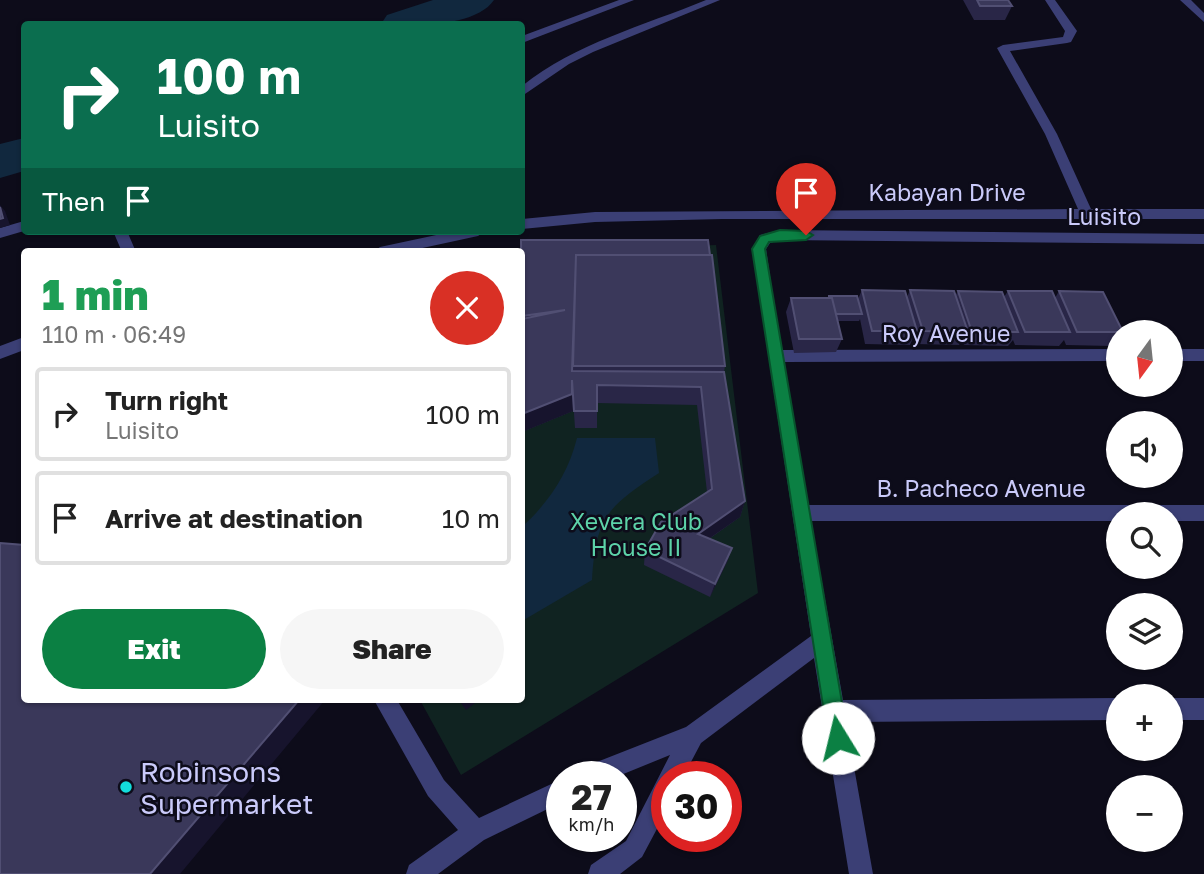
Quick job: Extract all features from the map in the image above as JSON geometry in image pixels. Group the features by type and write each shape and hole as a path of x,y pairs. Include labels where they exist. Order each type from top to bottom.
{"street":[{"path":"525,39 629,0"},
{"path":"525,89 543,72 715,0"},
{"path":"1050,0 1071,31 1067,40 1003,48 1051,134 1087,215"},
{"path":"1185,0 1204,19"},
{"name":"Kabayan Drive","path":"525,224 595,217 722,214 1204,214"},
{"path":"0,233 21,227"},
{"path":"418,248 448,245 469,235"},
{"name":"Luisito","path":"774,356 759,249 765,239 780,235 1204,239"},
{"path":"0,353 21,344"},
{"name":"Roy Avenue","path":"774,356 1106,355"},
{"path":"1183,355 1204,355"},
{"path":"774,356 861,874"},
{"name":"B. Pacheco Avenue","path":"800,513 1204,513"},
{"path":"628,761 694,735 822,640"},
{"path":"387,703 436,788 476,832"},
{"path":"833,711 1106,709"},
{"path":"1183,709 1204,709"},
{"path":"680,761 694,735"},
{"path":"418,874 476,832 546,798"},
{"path":"600,874 634,849 651,817"}],"green space":[{"name":"Xevera Club House II","path":"716,245 758,593 461,775 422,703 525,703 525,256 568,251"}],"water":[{"path":"577,438 655,438 659,473 616,505 601,527 592,580 525,619 525,524 556,487"}],"building":[{"path":"977,0 1008,0 1012,6 980,6"},
{"path":"521,240 708,240 710,255 576,255 572,371 724,372 745,501 698,534 732,548 715,584 645,550 661,522 712,489 701,387 597,385 597,411 574,411 572,380 572,394 525,413 525,318 565,310 525,316 525,248 521,248"},
{"path":"576,255 712,255 725,366 573,366"},
{"path":"862,290 905,291 917,331 872,331"},
{"path":"910,290 954,291 968,332 923,331"},
{"path":"958,291 1002,292 1018,332 972,332"},
{"path":"1008,291 1052,291 1070,332 1025,332"},
{"path":"1059,291 1103,292 1117,320 1106,320 1106,332 1077,332"},
{"path":"829,296 857,296 862,314 836,314"},
{"path":"791,298 832,298 842,339 799,339"},
{"name":"Robinsons Supermarket","path":"0,543 21,545 21,703 296,703 150,874 0,874"}],"waterway":[{"path":"411,21 474,0"},
{"path":"0,162 21,154"}],"place":[{"name":"Robinsons Supermarket","path":"126,787"}],"route":[{"path":"806,235 780,235 765,239 759,249 774,356 838,738"}]}
